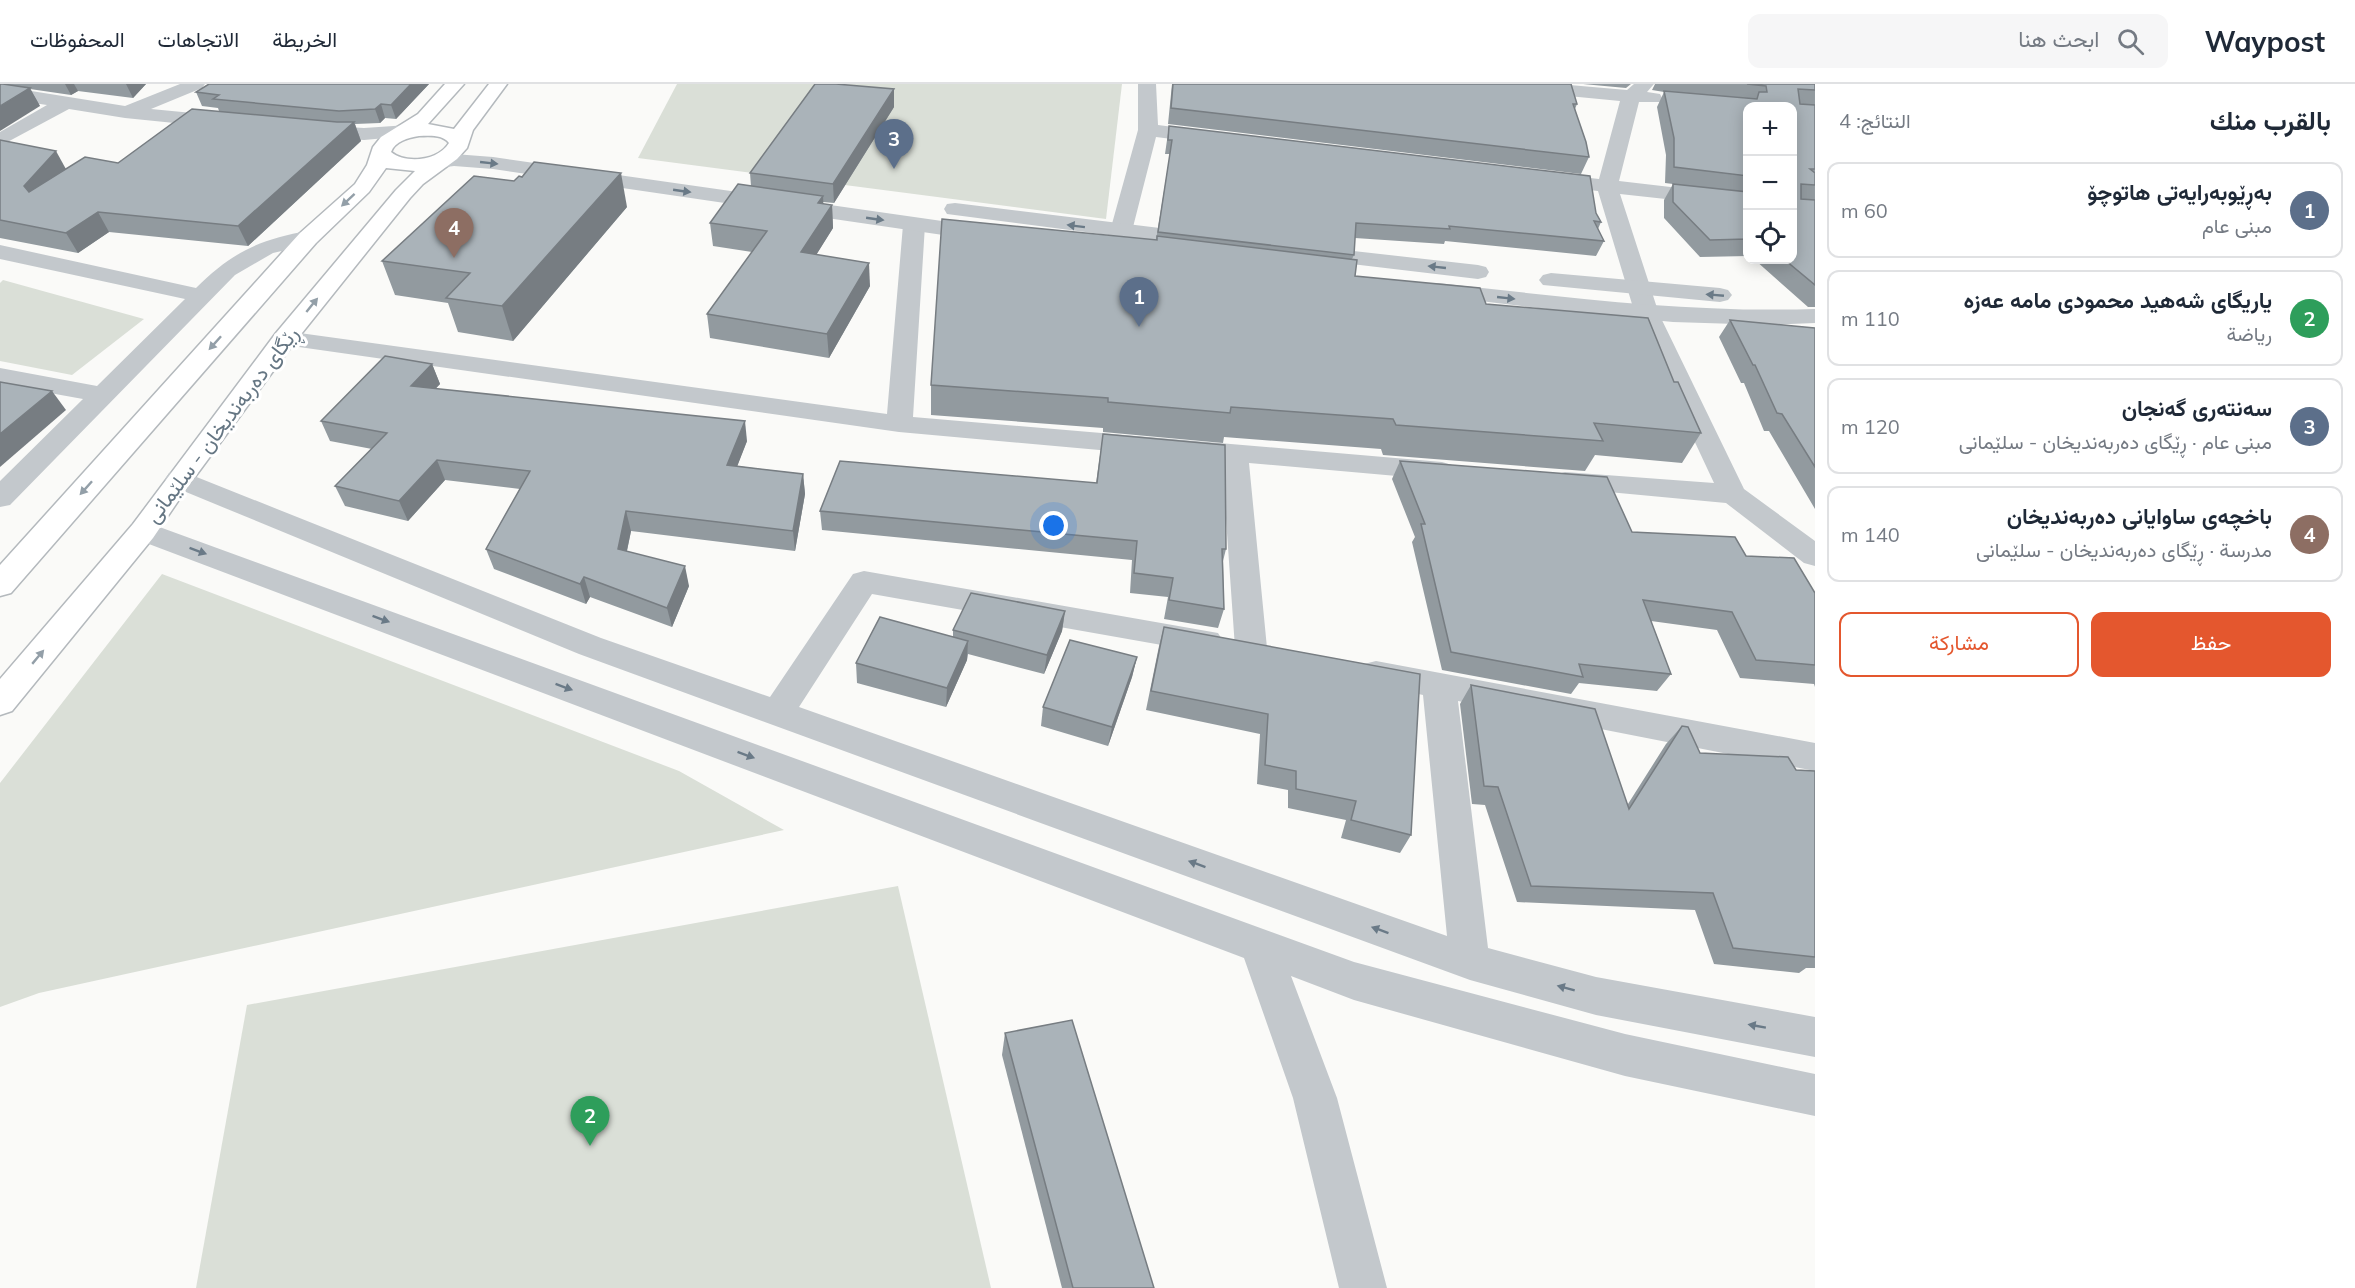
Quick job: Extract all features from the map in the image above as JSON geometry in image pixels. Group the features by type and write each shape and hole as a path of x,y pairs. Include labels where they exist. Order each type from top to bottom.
{"highway":[{"path":"0,585 308,238 364,185 397,141 425,118 455,84"},
{"path":"397,141 391,163 416,165 449,149 498,84"},
{"path":"397,141 435,130 449,149"},
{"name":"ڕێگای دەربەندیخان - سلێمانی","path":"0,702 143,531 179,479 285,338 416,180 449,149"}],"street":[{"path":"125,112 165,84"},
{"path":"125,112 196,84"},
{"path":"1116,244 1148,130 1147,84"},
{"path":"1497,84 1638,90 1666,100"},
{"path":"1638,90 1607,186 1644,301 1733,494 1811,551"},
{"path":"0,92 125,112 241,123"},
{"path":"0,140 65,103"},
{"path":"298,129 397,141"},
{"path":"1148,130 1231,140"},
{"path":"344,134 371,144 397,141"},
{"path":"1002,236 493,163 454,160 449,149 472,142 503,146 1116,244 1226,243"},
{"path":"1525,176 1743,201"},
{"path":"899,424 914,225"},
{"path":"0,498 227,270 282,241 308,238"},
{"path":"1026,239 1049,242"},
{"path":"1284,250 1494,273"},
{"path":"0,252 203,296"},
{"path":"1528,277 1644,301 1768,297"},
{"path":"1412,287 1644,301 1782,318 1815,316"},
{"path":"285,338 899,424 1461,472"},
{"path":"0,376 104,395"},
{"path":"777,714 864,582 1262,651 1235,454"},
{"path":"179,479 590,646 1470,962 1596,996 1815,1036"},
{"path":"1544,479 1733,494"},
{"path":"143,531 1354,981 1625,1055 1815,1095"},
{"path":"1345,667 1815,758"},
{"path":"1439,685 1470,962"},
{"path":"1260,947 1315,1098 1363,1288"}],"shaded area":[{"path":"677,84 1122,84 1106,219 638,158"},
{"path":"3,280 144,319 72,375 0,361 0,283"},
{"path":"162,574 679,771 784,830 39,993 0,1007 0,783"},
{"path":"898,886 991,1288 196,1288 247,1005"}],"building":[{"path":"0,84 3,84 30,88 0,106"},
{"path":"209,84 411,84 391,105 381,104 375,109 339,111 213,99 219,95 196,92"},
{"path":"815,84 894,89 833,184 750,173"},
{"path":"1173,84 1571,84 1577,104 1573,104 1589,157 1171,108"},
{"path":"1747,84 1815,84 1815,90 1798,89 1800,104 1815,105 1815,169 1810,169 1815,173 1815,185 1801,184 1801,199 1815,200 1815,285 1790,264 1797,264 1797,102 1743,102 1743,175 1674,167 1674,138 1664,91 1757,99 1759,92 1767,92 1766,86"},
{"path":"192,109 354,122 238,226 98,212 66,233 0,220 0,140 56,151 24,186 29,192 85,157 118,163"},
{"path":"1169,126 1590,176 1596,213 1601,222 1594,221 1604,241 1449,226 1450,229 1356,223 1354,255 1158,232 1172,140 1168,140"},
{"path":"534,162 621,173 502,306 446,298 470,273 382,261 474,176 514,181 519,176 522,177"},
{"path":"738,184 823,196 818,203 832,205 801,252 869,263 827,334 707,314 767,231 710,223"},
{"path":"1673,184 1743,191 1743,239 1710,240 1673,202"},
{"path":"942,219 1157,240 1157,236 1357,260 1355,276 1480,288 1486,304 1648,318 1674,382 1678,382 1701,433 1594,423 1603,441 1396,425 1393,419 1231,407 1230,413 1108,402 1108,398 931,385"},
{"path":"1730,320 1815,328 1815,467 1782,414 1777,413 1755,365"},
{"path":"385,356 432,364 411,386 745,421 727,465 803,474 793,531 626,511 618,549 685,566 667,608 584,577 580,584 486,549 530,471 437,460 399,501 335,486 387,433 321,421"},
{"path":"0,382 52,391 0,434"},
{"path":"1103,434 1225,445 1226,549 1222,549 1224,609 1169,600 1173,578 1134,573 1137,541 820,511 840,461 1097,483"},
{"path":"1400,461 1607,477 1632,532 1735,537 1746,556 1794,558 1815,593 1815,665 1756,660 1732,612 1643,600 1671,674 1579,664 1583,677 1451,652 1421,524 1425,524"},
{"path":"971,593 1065,611 1047,655 953,630"},
{"path":"880,617 968,641 947,688 856,663"},
{"path":"1164,627 1420,674 1411,835 1351,820 1356,801 1296,789 1296,771 1265,765 1268,714 1151,691"},
{"path":"1070,640 1137,657 1112,727 1043,707"},
{"path":"1471,685 1595,709 1629,809 1682,726 1688,727 1700,753 1788,757 1796,770 1815,771 1815,957 1733,948 1713,893 1531,886 1498,787 1484,786"},
{"path":"1072,1020 1154,1288 1073,1288 1005,1033"}],"place":[{"name":"سەنتەری گەنجان","path":"894,169"},
{"name":"باخچەی ساوایانی دەربەندیخان","path":"454,258"},
{"name":"بەڕێوبەرایەتی هاتوچۆ","path":"1139,327"},
{"name":"یاریگاى شه‌هید محمودى مامه‌ عه‌زه","path":"590,1146"}]}
